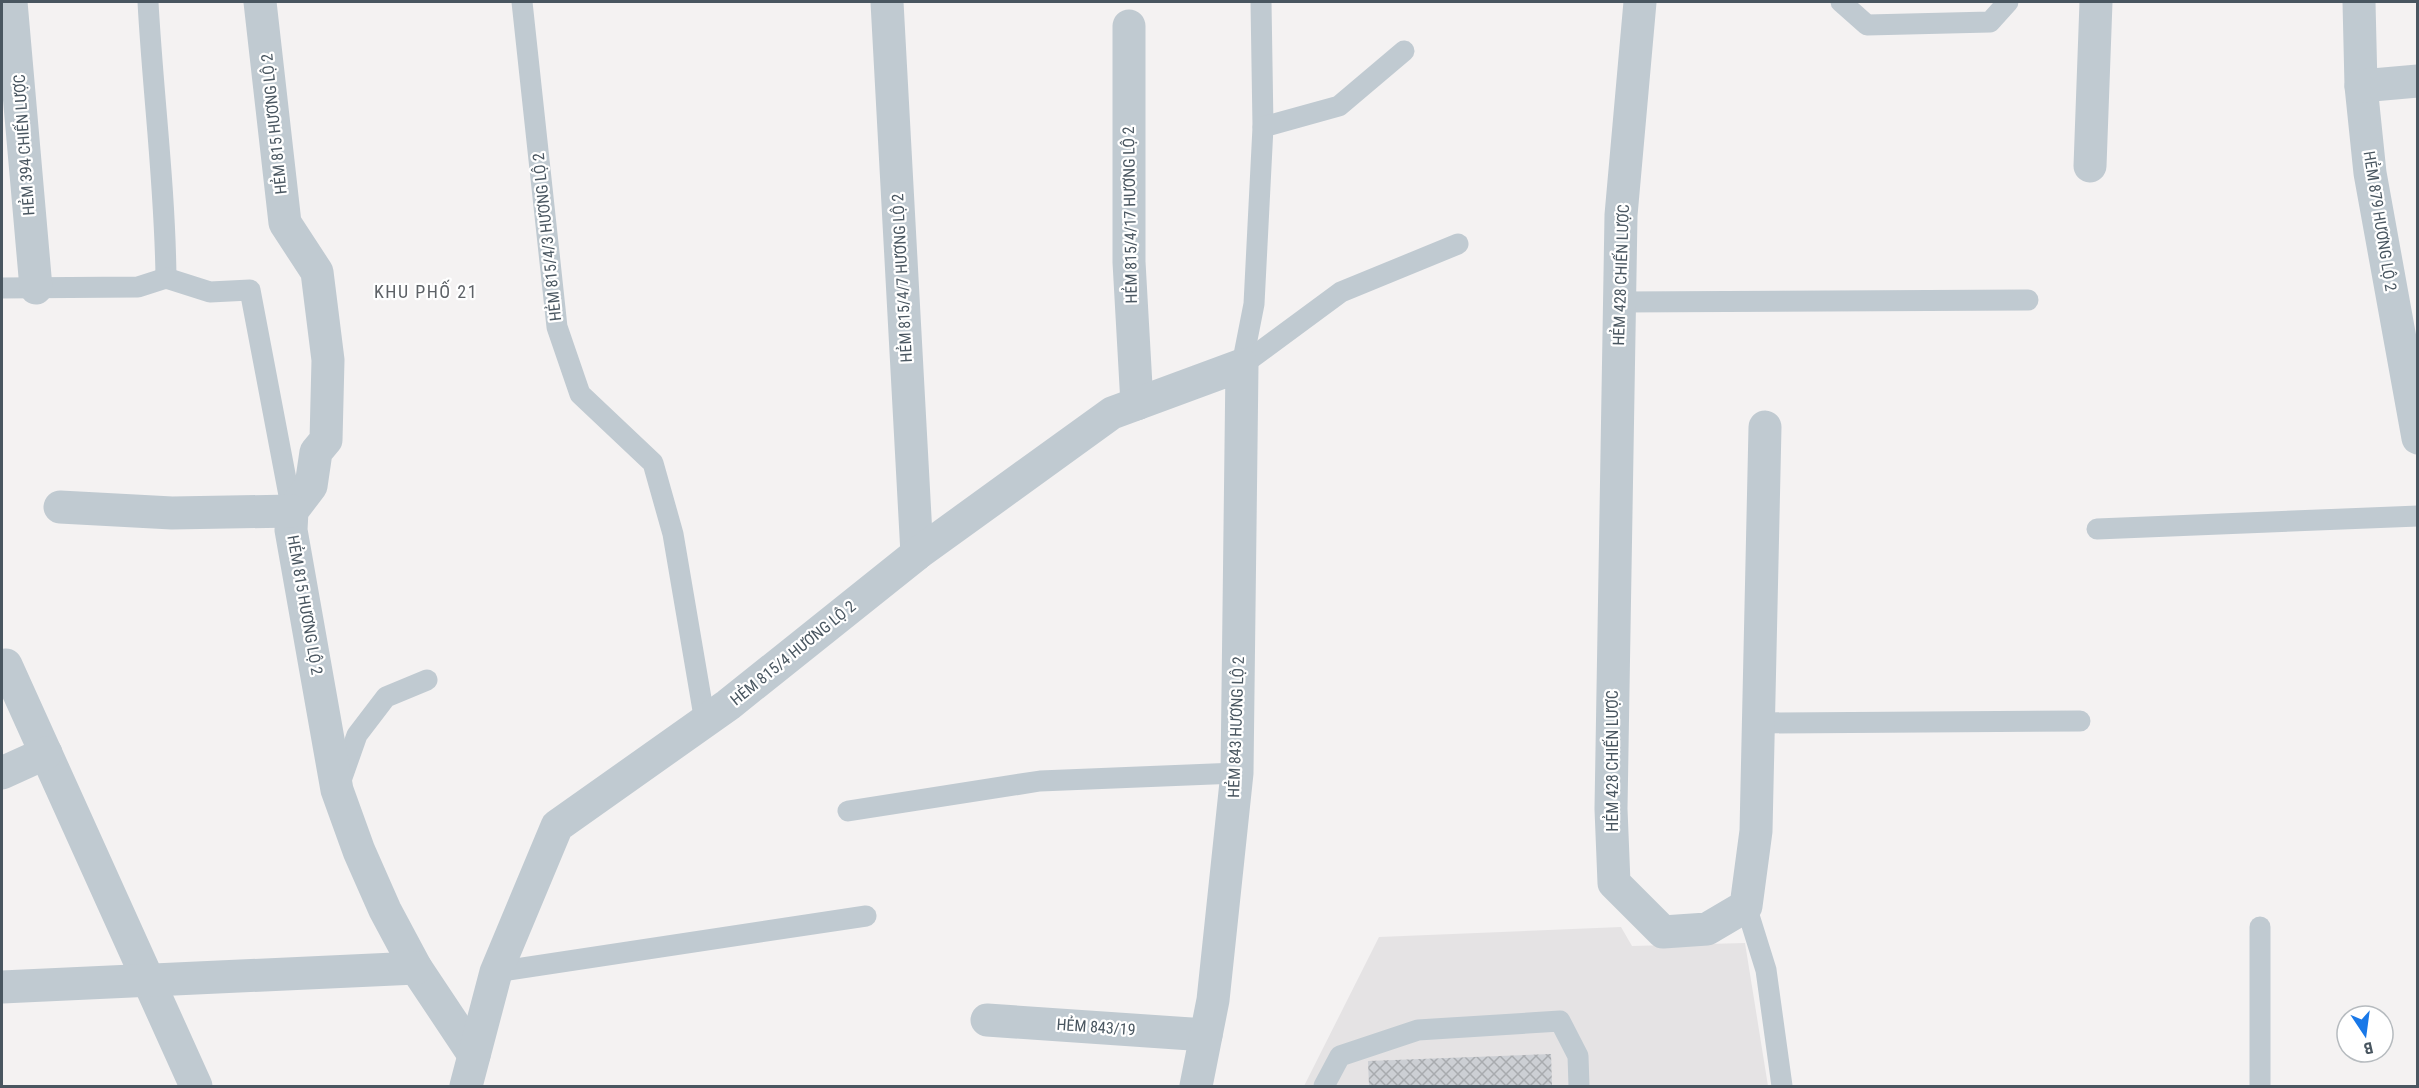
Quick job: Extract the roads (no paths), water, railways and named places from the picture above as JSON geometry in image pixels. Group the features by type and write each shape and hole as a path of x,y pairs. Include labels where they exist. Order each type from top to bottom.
{"street":[{"name":"HẺM 394 CHIẾN LƯỢC","path":"11,2 36,288"},
{"name":"HẺM 815 HƯƠNG LỘ 2","path":"260,2 285,224 317,272 328,360 326,440 316,452 311,486 292,511 291,530 337,790 385,910 416,968 474,1055"},
{"name":"HẺM 815/4/7 HƯƠNG LỘ 2","path":"887,2 917,554"},
{"name":"HẺM 428 CHIẾN LƯỢC","path":"1640,2 1621,215 1611,809 1614,883 1663,932 1707,929 1746,906"},
{"path":"2090,166 2096,2"},
{"name":"HẺM 879 HƯƠNG LỘ 2","path":"2359,2 2361,86 2370,173 2418,438"},
{"name":"HẺM 815/4/17 HƯƠNG LỘ 2","path":"1129,26 1129,262 1137,404"},
{"path":"2361,86 2418,81"},
{"name":"HẺM 815/4 HƯƠNG LỘ 2","path":"474,1055 496,972 557,826 705,722 917,554 1112,413 1242,365"},
{"name":"HẺM 843 HƯƠNG LỘ 2","path":"1196,1086 1213,1000 1237,773 1242,365"},
{"path":"1746,906 1756,831 1765,427"},
{"path":"60,507 172,513 292,511"},
{"path":"4,666 46,753 196,1086"},
{"path":"2,773 46,753"},
{"path":"2,987 416,968"},
{"name":"HẺM 843/19","path":"987,1020 1206,1035"},
{"path":"466,1086 474,1055"}],"lane":[{"path":"148,2 154,108 164,189 166,278"},
{"name":"HẺM 815/4/3 HƯƠNG LỘ 2","path":"522,2 557,327 580,394 653,464 673,534 705,722"},
{"path":"1242,365 1254,303 1263,127 1261,2"},
{"path":"1841,2 1868,24 1990,22 2008,2"},
{"path":"1263,127 1339,106 1404,51"},
{"path":"1242,365 1341,292 1458,244"},
{"path":"2,288 138,287 166,278 210,292 250,290 292,511"},
{"path":"1620,302 2028,300"},
{"path":"2097,529 2418,516"},
{"path":"337,790 357,735 386,697 427,680"},
{"path":"1759,723 2080,722"},
{"path":"848,811 1040,781 1237,773"},
{"path":"1746,906 1766,970 1782,1086"},
{"path":"496,972 866,916"},
{"path":"2260,927 2260,1086"},
{"path":"1324,1086 1340,1056 1418,1030 1560,1021 1578,1056 1579,1086"}],"district":[{"name":"KHU PHỐ 21","path":"426,291"}]}
